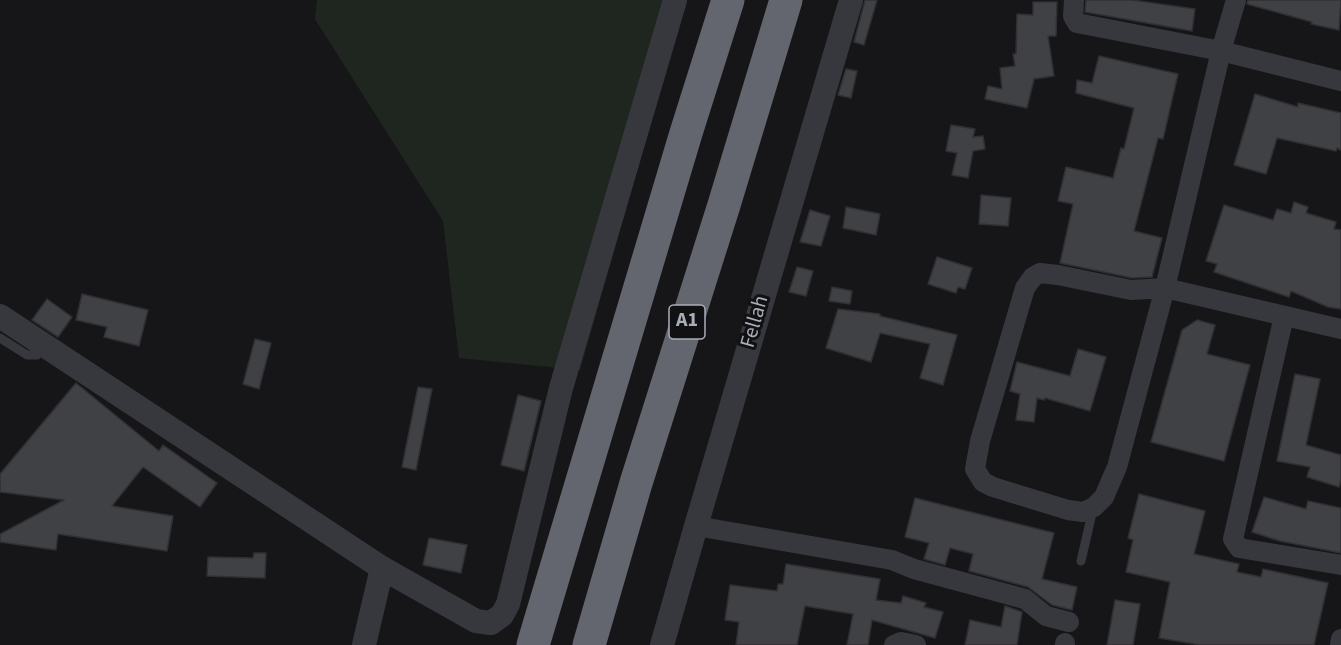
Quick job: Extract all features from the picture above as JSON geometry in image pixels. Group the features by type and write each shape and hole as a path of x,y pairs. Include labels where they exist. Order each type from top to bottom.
{"highway":[{"path":"532,645 682,144 728,0"},
{"name":"A1","path":"589,645 636,483 721,216 786,0"}],"street":[{"path":"0,316 381,568 476,621 491,623 505,610 561,388 675,0"},
{"name":"Fellah","path":"662,645 851,0"},
{"path":"1074,0 1073,16 1076,23 1221,51 1341,81"},
{"path":"1236,0 1221,51 1165,288 1112,483 1104,497 1094,507 1083,512 1068,510 1007,492 983,482 975,470 978,451 1025,288 1040,273 1058,274 1131,290 1165,288 1341,329"},
{"path":"1284,316 1233,539 1239,548 1341,565"},
{"path":"696,526 892,560 914,569 1025,599 1046,616 1070,622"},
{"path":"364,645 381,568"},
{"path":"1340,645 1341,639"},
{"path":"894,645 901,642 916,645"}],"lane":[{"path":"0,338 27,355 37,355 45,346"},
{"path":"1081,561 1094,507"}],"shaded area":[{"path":"317,0 686,0 580,370 459,358 443,221 315,19"}],"building":[{"path":"865,0 877,0 864,45 854,42"},
{"path":"1086,0 1132,0 1195,9 1192,31 1085,12"},
{"path":"1248,0 1341,0 1339,30 1311,24 1312,22 1247,4"},
{"path":"1033,2 1057,2 1056,36 1048,36 1054,76 1034,79 1027,108 985,99 988,86 1002,89 1000,68 1015,66 1013,54 1016,54 1017,14 1033,15"},
{"path":"1099,56 1178,74 1163,139 1158,138 1134,231 1162,238 1152,277 1132,278 1060,263 1073,204 1058,201 1066,167 1113,178 1121,148 1124,149 1134,108 1076,93 1077,80 1092,83"},
{"path":"846,69 857,71 851,98 838,95"},
{"path":"1255,94 1298,107 1298,103 1341,113 1341,150 1337,148 1336,151 1277,138 1266,174 1234,165"},
{"path":"951,125 975,129 973,137 983,136 985,149 973,151 968,178 952,175 957,153 946,151"},
{"path":"981,195 1011,198 1008,226 979,224"},
{"path":"1294,202 1308,207 1306,213 1336,222 1334,229 1341,230 1341,309 1328,307 1291,291 1289,297 1214,272 1217,264 1206,261 1224,205 1273,220 1277,209 1291,213"},
{"path":"846,207 880,214 876,235 843,228"},
{"path":"810,210 830,216 821,246 800,242"},
{"path":"937,257 972,268 965,289 958,287 956,293 928,284"},
{"path":"797,267 813,271 806,296 789,292"},
{"path":"832,287 852,291 850,304 829,301"},
{"path":"82,294 148,310 139,346 104,337 107,327 76,320"},
{"path":"47,299 72,317 58,337 32,320"},
{"path":"838,309 880,314 880,316 957,335 943,385 920,378 930,344 880,333 871,362 826,348"},
{"path":"1197,320 1215,325 1207,354 1250,365 1224,461 1151,442 1182,330"},
{"path":"255,339 271,343 259,389 243,384"},
{"path":"1078,349 1106,357 1090,411 1045,398 1044,400 1037,398 1034,422 1016,420 1020,394 1010,391 1017,362 1070,376"},
{"path":"1295,374 1320,379 1306,445 1341,455 1339,487 1307,477 1310,467 1277,461"},
{"path":"76,383 159,451 163,445 217,483 200,507 143,467 112,506 173,516 167,551 58,534 56,550 0,542 0,534 64,500 0,492 0,474"},
{"path":"418,387 432,389 416,470 402,467"},
{"path":"518,395 541,401 524,471 501,465"},
{"path":"1139,494 1205,511 1194,554 1239,564 1237,572 1261,577 1263,569 1328,583 1314,645 1200,645 1159,638 1170,582 1126,572 1133,540 1128,538"},
{"path":"1264,497 1306,509 1308,501 1341,508 1341,553 1280,541 1252,532"},
{"path":"915,498 1054,533 1042,579 1077,587 1072,610 1052,605 1028,587 969,571 973,554 950,548 945,565 924,559 929,543 905,537"},
{"path":"429,538 467,545 461,573 423,565"},
{"path":"254,553 266,553 265,578 207,576 208,557 253,558"},
{"path":"786,564 880,579 876,600 901,603 903,596 926,603 924,607 943,612 935,638 872,620 868,645 847,645 853,614 805,606 797,645 736,645 739,622 725,620 730,585 777,591 778,584 783,584"},
{"path":"1115,600 1140,604 1133,645 1107,645"},
{"path":"1005,606 1022,612 1017,645 965,645 970,620 1001,627"}]}
